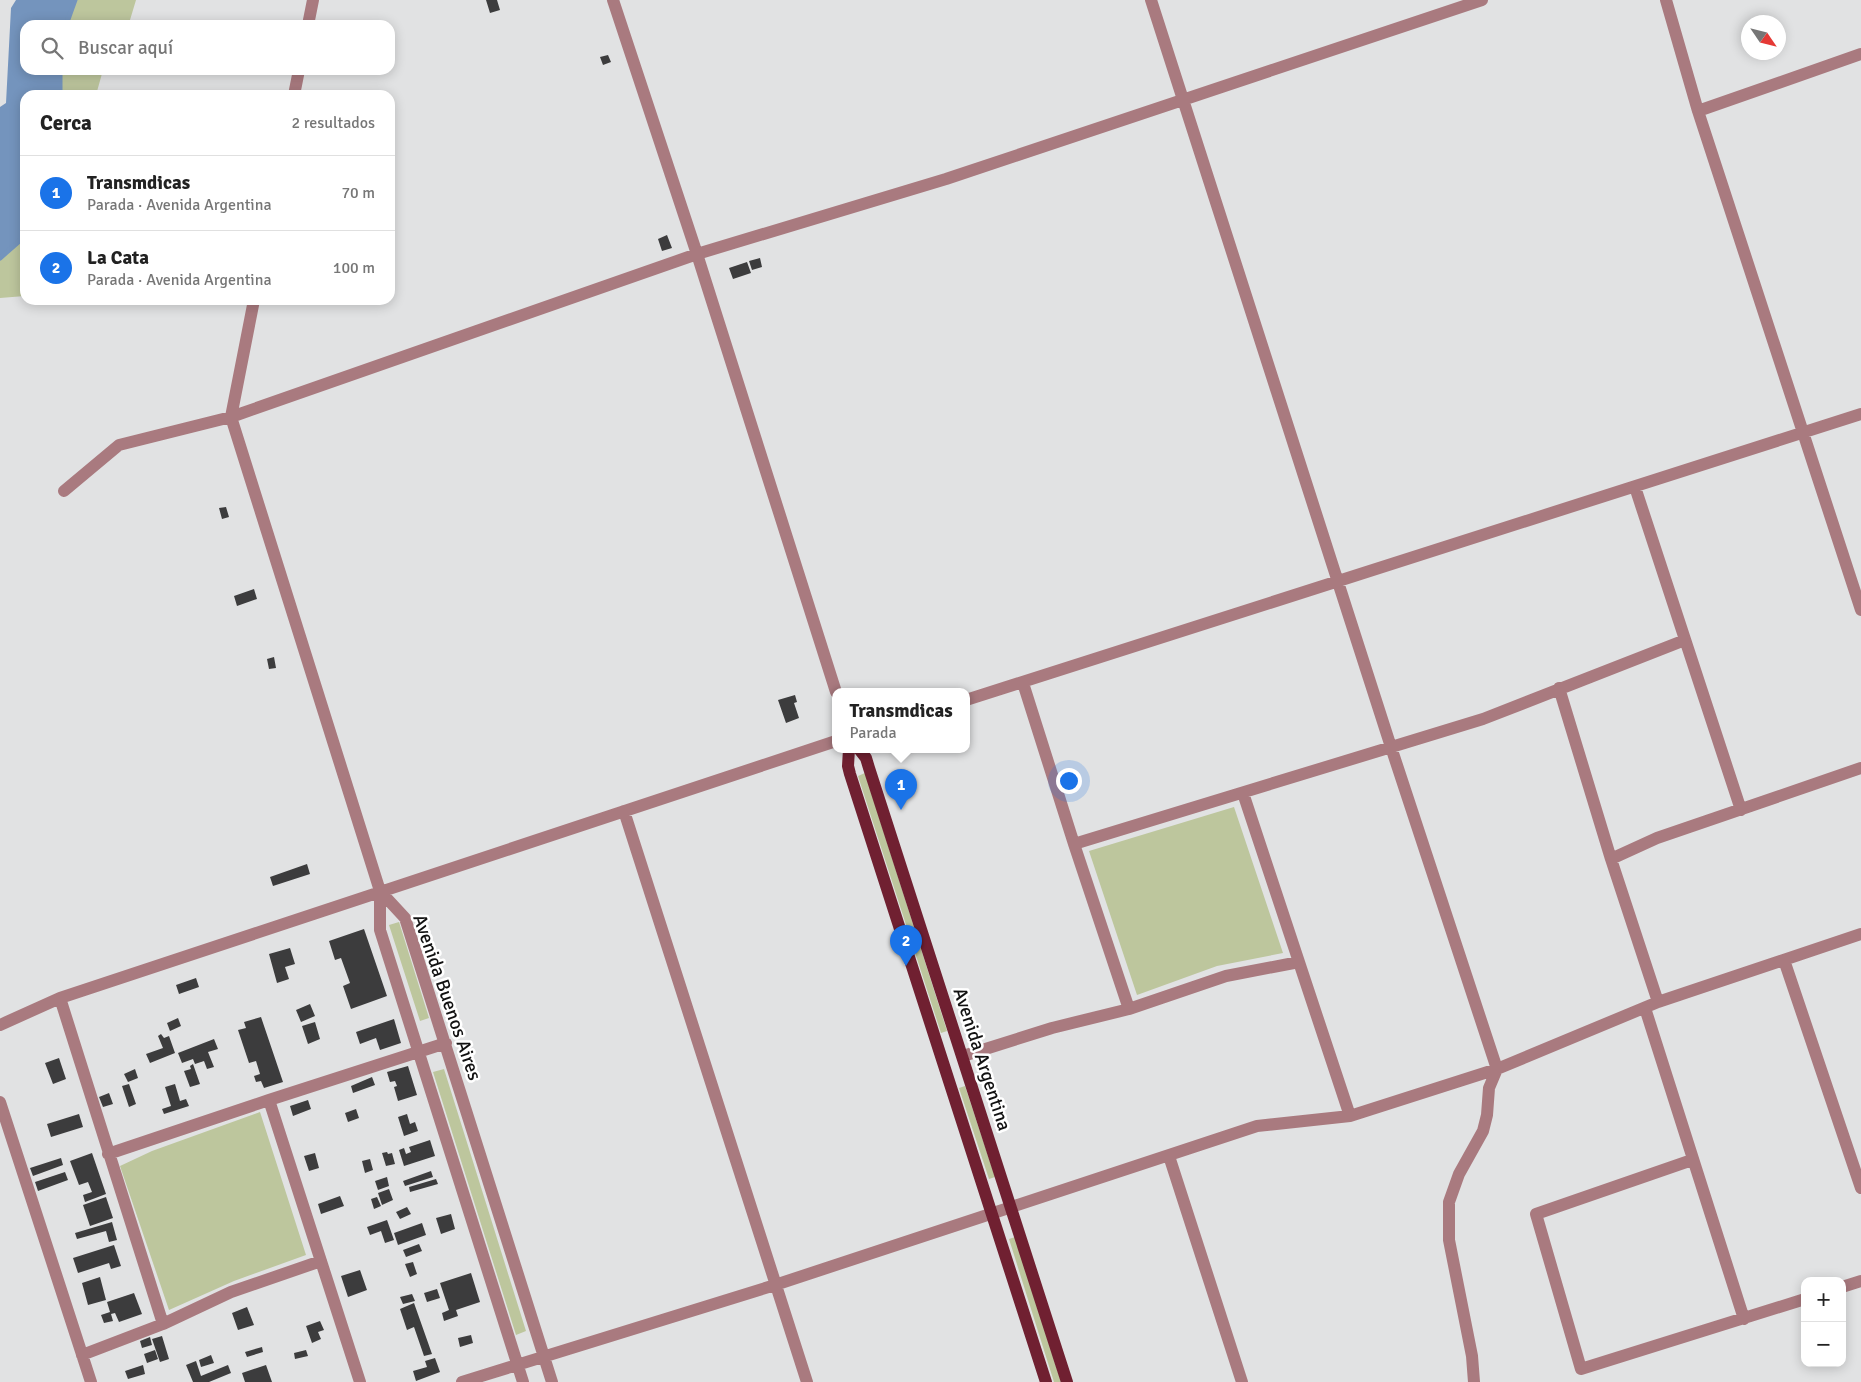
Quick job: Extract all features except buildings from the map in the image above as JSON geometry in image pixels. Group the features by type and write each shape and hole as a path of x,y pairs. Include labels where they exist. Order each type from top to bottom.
{"main road":[{"name":"Avenida Argentina","path":"849,753 848,766 850,774 1046,1382"},
{"name":"Avenida Argentina","path":"862,753 866,758 1067,1382"}],"street":[{"path":"309,20 313,0"},
{"path":"613,0 697,254 835,688"},
{"path":"1151,0 1391,747 1497,1068 1489,1088 1483,1131 1459,1174 1449,1202 1449,1240 1472,1356 1474,1382"},
{"path":"64,491 119,445 231,417 697,254 946,179 1482,0"},
{"path":"1666,0 1698,111 1861,610"},
{"path":"1698,111 1861,54"},
{"path":"295,90 298,75"},
{"path":"253,305 231,417 380,891 380,930 523,1382"},
{"path":"970,699 1861,414"},
{"path":"1635,486 1741,810"},
{"path":"1074,844 1483,718 1685,640"},
{"path":"1024,683 1074,844 1129,1009"},
{"path":"1559,688 1611,859 1658,1002"},
{"path":"0,1025 60,998 832,742"},
{"path":"1611,859 1658,838 1861,768"},
{"path":"1243,793 1350,1116"},
{"path":"624,811 807,1382"},
{"name":"Avenida Buenos Aires","path":"380,891 405,918 552,1382"},
{"path":"462,1382 776,1285 1257,1126 1350,1116 1497,1068 1658,1002 1861,934"},
{"path":"1784,960 1861,1188"},
{"path":"963,1056 1052,1028 1129,1009 1226,976 1299,962"},
{"path":"60,998 163,1324"},
{"path":"1645,1008 1744,1318"},
{"path":"108,1154 446,1043"},
{"path":"269,1100 360,1382"},
{"path":"0,1102 91,1382"},
{"path":"1169,1156 1242,1382"},
{"path":"1692,1160 1536,1214 1580,1369 1801,1300"},
{"path":"82,1355 163,1324 231,1292 321,1260"},
{"path":"1846,1286 1861,1281"}],"green space":[{"path":"75,0 136,0 130,20 68,20"},
{"path":"60,75 102,75 97,90 60,90"},
{"path":"20,240 20,296 0,298 0,258"},
{"path":"865,773 947,1031 941,1033 858,776"},
{"path":"1234,807 1283,953 1217,966 1137,995 1089,851"},
{"path":"399,922 429,1018 420,1021 389,925"},
{"path":"444,1069 526,1331 516,1335 433,1072"},
{"path":"965,1086 995,1177 989,1179 959,1088"},
{"path":"260,1112 306,1255 234,1281 169,1310 120,1166 152,1151"},
{"path":"1015,1237 1061,1382 1054,1382 1009,1239"}],"water":[{"path":"16,0 75,0 68,20 20,20 20,75 60,75 60,90 20,90 20,240 0,258 0,107 6,103 11,8"}],"waterway":[{"path":"68,20 75,0"},
{"path":"60,75 60,90"},
{"path":"0,258 20,240"}],"place":[{"name":"Transmdicas","path":"901,810"},
{"name":"La Cata","path":"906,966"}]}
